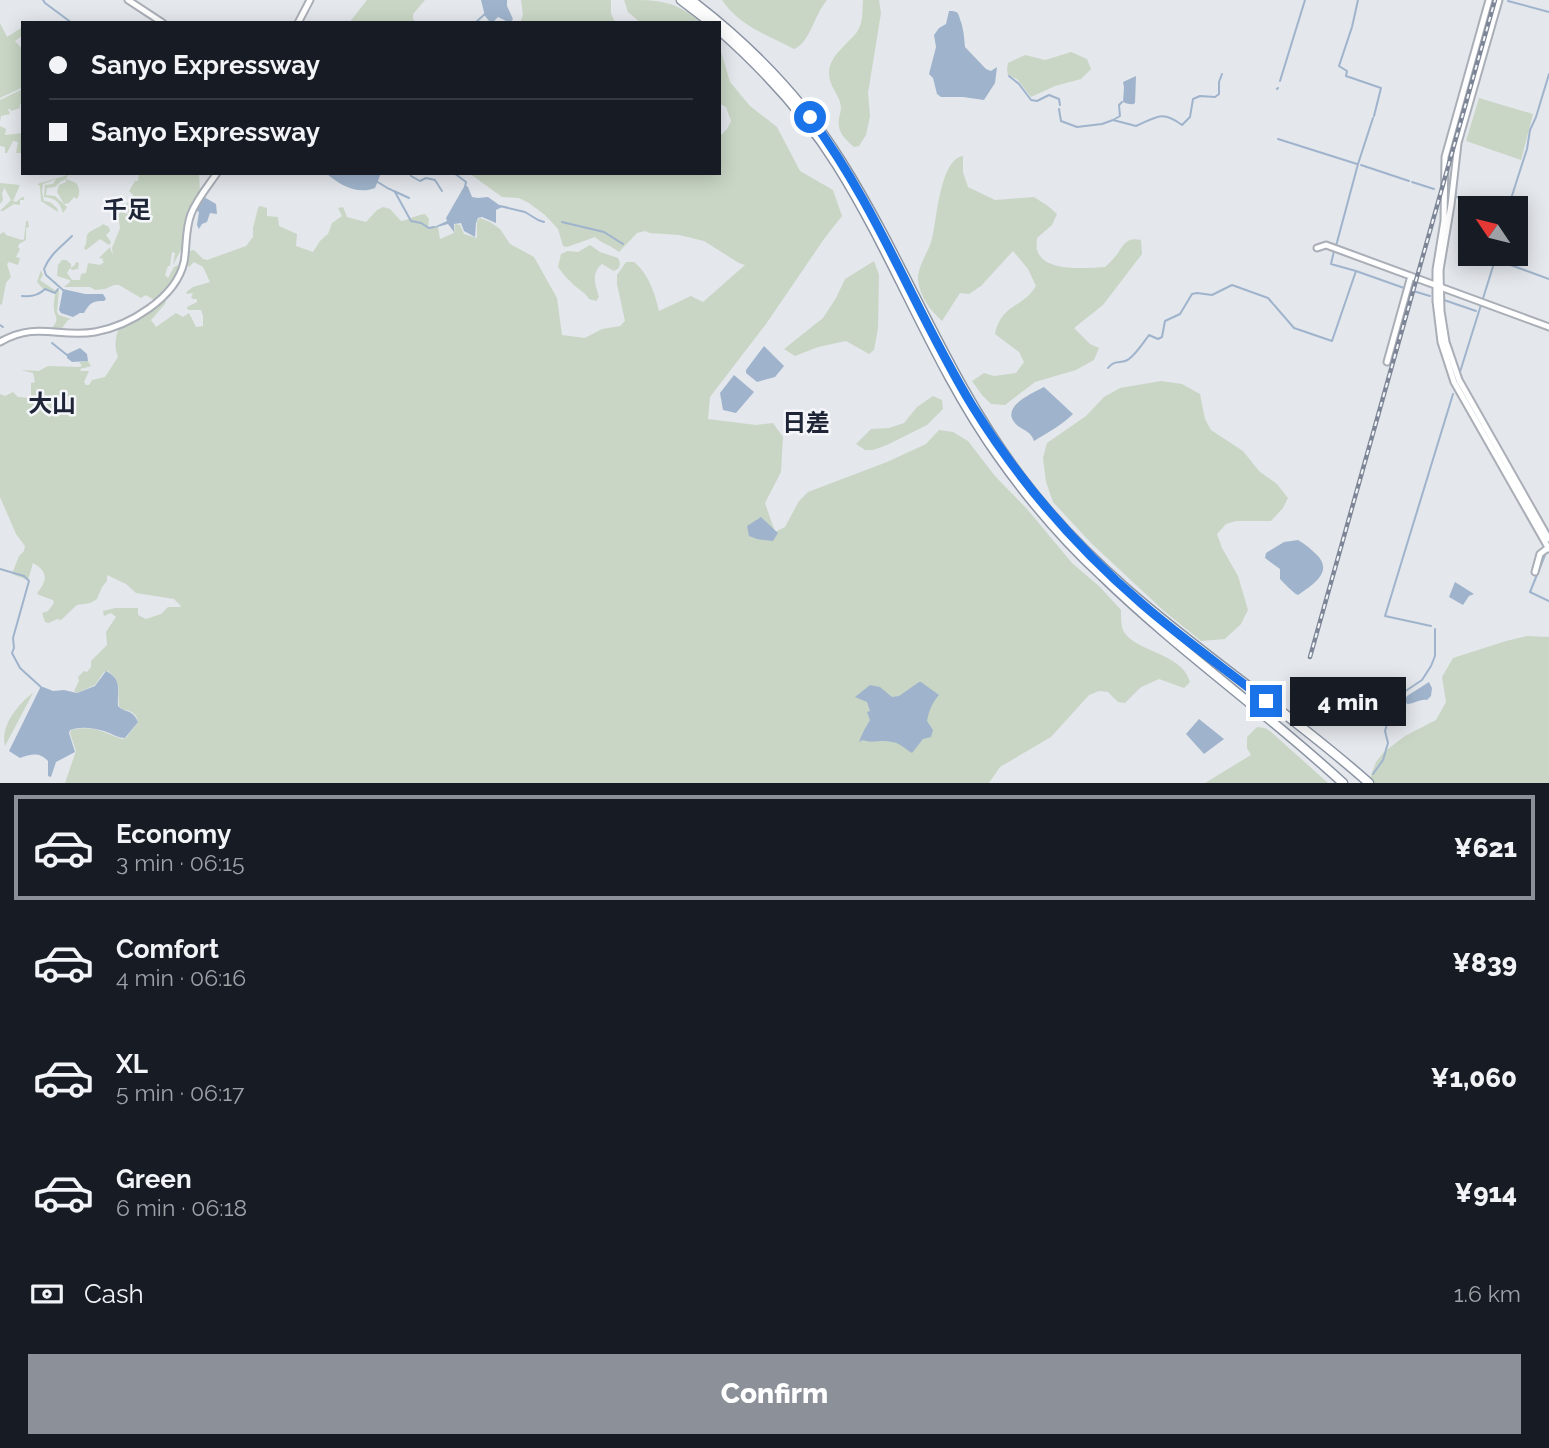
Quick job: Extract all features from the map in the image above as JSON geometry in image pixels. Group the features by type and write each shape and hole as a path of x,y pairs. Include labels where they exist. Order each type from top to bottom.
{"highway":[{"path":"681,0 708,21"},
{"path":"691,0 717,21"},
{"path":"721,24 764,63 801,105 826,139 871,212 973,407 1021,478 1049,512 1105,571 1151,611 1318,740 1369,783"},
{"path":"721,32 760,67 809,125 836,164 877,235 968,410 997,455 1045,516 1122,596 1342,783"}],"main road":[{"path":"128,0 160,21"},
{"path":"299,21 310,0"},
{"path":"1489,0 1445,157 1444,221 1436,270 1438,325 1454,382 1549,548 1541,554 1535,572"},
{"path":"1499,0 1458,143 1437,286 1442,326 1451,362 1549,540"},
{"path":"0,342 31,331 75,333 103,330 123,323 156,304 179,277 185,258 190,216 216,175"},
{"path":"1317,248 1326,246 1549,327"},
{"path":"1387,362 1411,276"}],"green space":[{"path":"367,0 425,0 413,14 414,21 351,21"},
{"path":"521,0 611,0 614,21 521,21 523,15"},
{"path":"624,0 648,0 674,6 699,21 639,21 628,12"},
{"path":"722,0 827,0 804,41 794,49 745,23"},
{"path":"863,0 879,0 881,13 868,93 870,116 866,135 859,146 854,147 839,128 841,108 830,82 829,72 836,55 859,28"},
{"path":"0,23 7,37 21,28 21,36 15,41 21,48 21,88 0,98"},
{"path":"721,52 730,82 750,106 777,127 800,171 833,190 842,216 766,324 710,397 708,419 756,425 773,423 783,437 781,472 765,503 775,532 785,527 799,501 808,492 926,444 939,430 953,432 968,441 995,476 1072,563 1121,610 1122,627 1127,635 1134,642 1177,664 1190,682 1184,688 1159,679 1141,687 1125,703 1118,702 1108,692 1099,691 1089,695 1051,737 1000,767 989,783 65,783 76,751 71,730 92,729 122,739 126,738 138,722 133,713 119,706 118,683 108,671 104,672 95,685 77,693 74,691 78,677 84,671 87,672 91,661 107,645 106,632 116,617 111,613 104,616 103,611 138,608 138,615 146,619 161,614 168,607 181,606 174,599 136,593 126,584 107,575 107,581 97,599 77,605 61,620 49,623 45,622 42,613 48,611 54,603 53,600 37,593 45,577 42,570 33,563 28,580 12,574 25,546 16,534 0,497 0,394 5,396 13,392 18,397 31,398 31,383 35,382 33,373 21,370 39,371 48,366 79,367 82,366 79,362 88,361 91,366 80,369 89,371 84,382 89,385 92,380 105,377 118,357 116,342 119,328 164,301 165,304 151,320 156,327 176,313 183,317 189,313 196,327 203,326 201,310 188,310 187,307 197,302 197,299 191,297 193,293 186,292 210,282 203,267 194,262 189,267 187,265 189,251 194,250 207,260 246,246 253,237 260,206 267,208 267,216 278,217 279,226 297,234 296,246 313,252 328,234 332,223 342,216 338,208 343,207 347,217 366,222 383,207 390,209 401,221 425,214 429,219 428,228 438,227 440,239 454,233 455,224 460,225 464,234 477,238 477,221 480,218 490,222 500,229 510,244 534,257 557,298 562,335 585,338 602,329 620,326 625,321 617,275 626,262 634,262 643,272 653,290 659,311 691,296 703,302 745,265 704,241 645,231 637,233 619,252 595,237 563,246 558,229 545,215 519,198 502,197 472,175 721,175 721,135 731,121 726,107 721,104"},
{"path":"1071,52 1087,59 1091,69 1081,79 1055,86 1031,97 1017,79 1008,75 1008,63 1025,55 1045,60"},
{"path":"21,90 20,108 11,111 8,109 10,114 1,116 0,122 0,100"},
{"path":"1479,98 1533,114 1521,160 1466,141"},
{"path":"0,126 6,129 5,135 21,133 21,153 16,153 18,142 13,141 7,153 5,147 0,146"},
{"path":"963,156 963,172 968,187 995,200 1034,197 1057,214 1052,225 1037,238 1037,250 1048,262 1067,268 1105,267 1127,242 1133,239 1141,240 1142,254 1103,305 1074,328 1090,344 1099,348 1094,360 1076,370 1035,382 1005,405 991,404 972,381 984,373 994,376 1016,373 1024,362 1019,352 995,334 1007,311 1025,299 1036,286 1028,269 1013,251 981,286 969,294 960,293 942,321 926,303 918,280 919,270 932,239 944,179 955,160"},
{"path":"68,175 55,187 47,188 46,195 55,196 67,207 63,213 56,201 44,197 45,185 53,184 56,179 43,184 42,191 44,201 50,202 58,212 41,201 40,186 37,184"},
{"path":"139,175 199,175 200,193 187,217 182,248 173,265 175,253 172,252 170,266 165,275 168,278 174,267 179,265 182,251 178,273 171,286 154,300 146,295 141,298 119,285 95,290 90,287 64,287 70,280 57,276 58,265 62,260 71,264 71,268 76,262 79,263 78,269 70,268 67,273 72,280 80,280 81,274 86,273 88,263 100,265 104,262 104,259 99,258 110,247 113,256 112,248 120,228 118,214 121,212 131,215 138,206 129,213 121,210 134,196 129,191 135,181 138,181"},
{"path":"66,179 76,183 79,193 77,199 74,197 64,204 57,192 59,185 66,182"},
{"path":"0,183 20,185 13,201 24,197 24,200 20,200 20,205 14,204 0,211 11,200 5,187 0,204"},
{"path":"26,221 29,227 26,228 26,240 18,247 18,265 9,262 7,264 11,277 6,283 0,305 0,234 4,232 6,235 24,239"},
{"path":"103,224 109,227 110,231 106,235 111,242 109,245 100,239 86,250 84,248 87,235"},
{"path":"590,245 600,252 618,258 620,263 619,268 614,271 602,264 599,267 595,275 599,297 596,301 589,299 558,267 561,254 568,251 578,252"},
{"path":"874,261 879,275 878,328 874,350 869,354 846,341 818,347 795,356 784,349 823,318 845,279"},
{"path":"41,270 43,275 40,280 56,291 59,290 57,312 71,319 62,328 52,328 56,320 55,293 44,290 37,282"},
{"path":"1161,381 1182,384 1200,394 1205,419 1211,430 1243,451 1259,471 1277,484 1288,498 1271,521 1236,521 1226,524 1217,534 1238,576 1248,610 1241,624 1225,639 1201,641 1164,611 1091,543 1053,502 1046,482 1043,458 1047,443 1086,416 1104,397 1120,388"},
{"path":"933,396 942,400 943,409 927,425 873,450 865,450 856,444 871,429 889,428 904,423 917,407"},
{"path":"1527,636 1549,637 1549,783 1368,783 1376,762 1384,752 1405,736 1436,720 1446,702 1442,677 1453,658"},
{"path":"33,693 5,746 8,723"},
{"path":"1257,727 1270,731 1328,783 1205,783 1251,755 1247,748 1247,737"}],"water":[{"path":"481,0 507,0 513,19 506,21 498,17 489,21"},
{"path":"949,11 955,11 959,15 965,47 986,69 991,71 997,67 995,83 984,100 941,97 937,94 933,78 929,74 936,47 934,35 946,24"},
{"path":"1136,76 1135,103 1123,102 1123,82"},
{"path":"329,175 380,175 375,188 369,190 355,189"},
{"path":"465,185 472,197 488,197 502,207 496,210 496,223 478,218 475,237 464,231 461,223 454,224 454,232 448,224 434,228 447,221 446,218"},
{"path":"204,197 216,204 217,214 210,213 207,222 199,229 199,212 196,210"},
{"path":"63,289 85,294 103,294 106,299 92,303 84,313 73,317 59,310"},
{"path":"764,346 784,366 775,377 757,382 746,370"},
{"path":"80,348 87,354 88,361 72,362 67,358 67,354"},
{"path":"734,375 754,392 736,413 723,410 720,393"},
{"path":"1044,387 1073,414 1034,441 1018,426 1011,413 1018,402"},
{"path":"761,517 778,533 773,541 749,536 747,526"},
{"path":"1298,540 1317,555 1323,567 1319,578 1298,595 1280,579 1280,569 1265,558 1266,553 1284,542"},
{"path":"1455,582 1474,594 1469,596 1463,605 1449,597"},
{"path":"106,671 117,682 118,706 131,713 138,722 125,738 91,728 70,730 75,752 56,762 51,777 48,776 48,761 42,756 20,758 9,751 40,688 77,693 95,686"},
{"path":"919,682 939,695 931,707 927,721 933,730 931,737 923,739 912,753 892,742 859,742 870,720 867,712 870,711 867,702 855,697 870,685 880,687 892,697 899,696"},
{"path":"1429,682 1432,688 1431,696 1427,700 1407,704 1407,696"},
{"path":"1199,719 1224,739 1204,754 1186,734"}],"waterway":[{"path":"43,0 69,21"},
{"path":"1280,81 1305,0"},
{"path":"1358,0 1339,66 1347,71 1346,76 1381,88 1374,116"},
{"path":"1508,1 1549,12"},
{"path":"477,21 486,13"},
{"path":"1059,109 1061,121 1077,127 1113,120 1136,126 1159,116 1175,120 1182,125 1190,117 1193,99 1200,96 1215,97 1219,94 1222,74"},
{"path":"1512,196 1549,74"},
{"path":"1009,76 1031,100 1037,101 1049,95 1059,99 1060,105"},
{"path":"1113,120 1120,116 1119,105 1122,102"},
{"path":"1336,246 1373,118"},
{"path":"1278,139 1357,164"},
{"path":"1361,165 1409,181"},
{"path":"411,175 420,181 426,178 435,180 442,191"},
{"path":"457,175 466,182 465,187"},
{"path":"376,181 389,189"},
{"path":"1412,182 1434,189"},
{"path":"390,189 395,192 411,221 429,228 434,227"},
{"path":"394,191 409,198"},
{"path":"500,206 525,212 544,222"},
{"path":"562,222 604,232 623,244"},
{"path":"63,290 46,275 44,269 53,255 72,236"},
{"path":"1334,251 1331,264 1356,271"},
{"path":"1460,372 1493,266"},
{"path":"1513,266 1549,279"},
{"path":"1108,368 1114,363 1129,359 1149,335 1158,339 1162,337 1165,321 1180,314 1192,294 1212,295 1232,285 1268,298 1294,328 1332,341 1356,271 1404,288"},
{"path":"22,296 34,295 45,289 55,293 58,289"},
{"path":"1413,291 1430,296"},
{"path":"1444,300 1476,311"},
{"path":"52,343 67,355"},
{"path":"1431,626 1385,616 1453,394"},
{"path":"1545,555 1530,592 1549,601"},
{"path":"0,569 24,576 29,581 13,638 12,653 20,668 42,688"},
{"path":"1373,774 1383,760 1388,743 1385,731 1387,724 1399,711 1404,692 1422,680 1431,666 1435,656 1435,629"}],"railway":[{"path":"1310,657 1495,0"}],"district":[{"name":"千足","path":"127,209"},
{"name":"大山","path":"52,403"},
{"name":"日差","path":"806,422"}],"route":[{"path":"810,117 861,193 948,363 973,407 1021,478 1049,512 1116,581 1266,701"}]}
